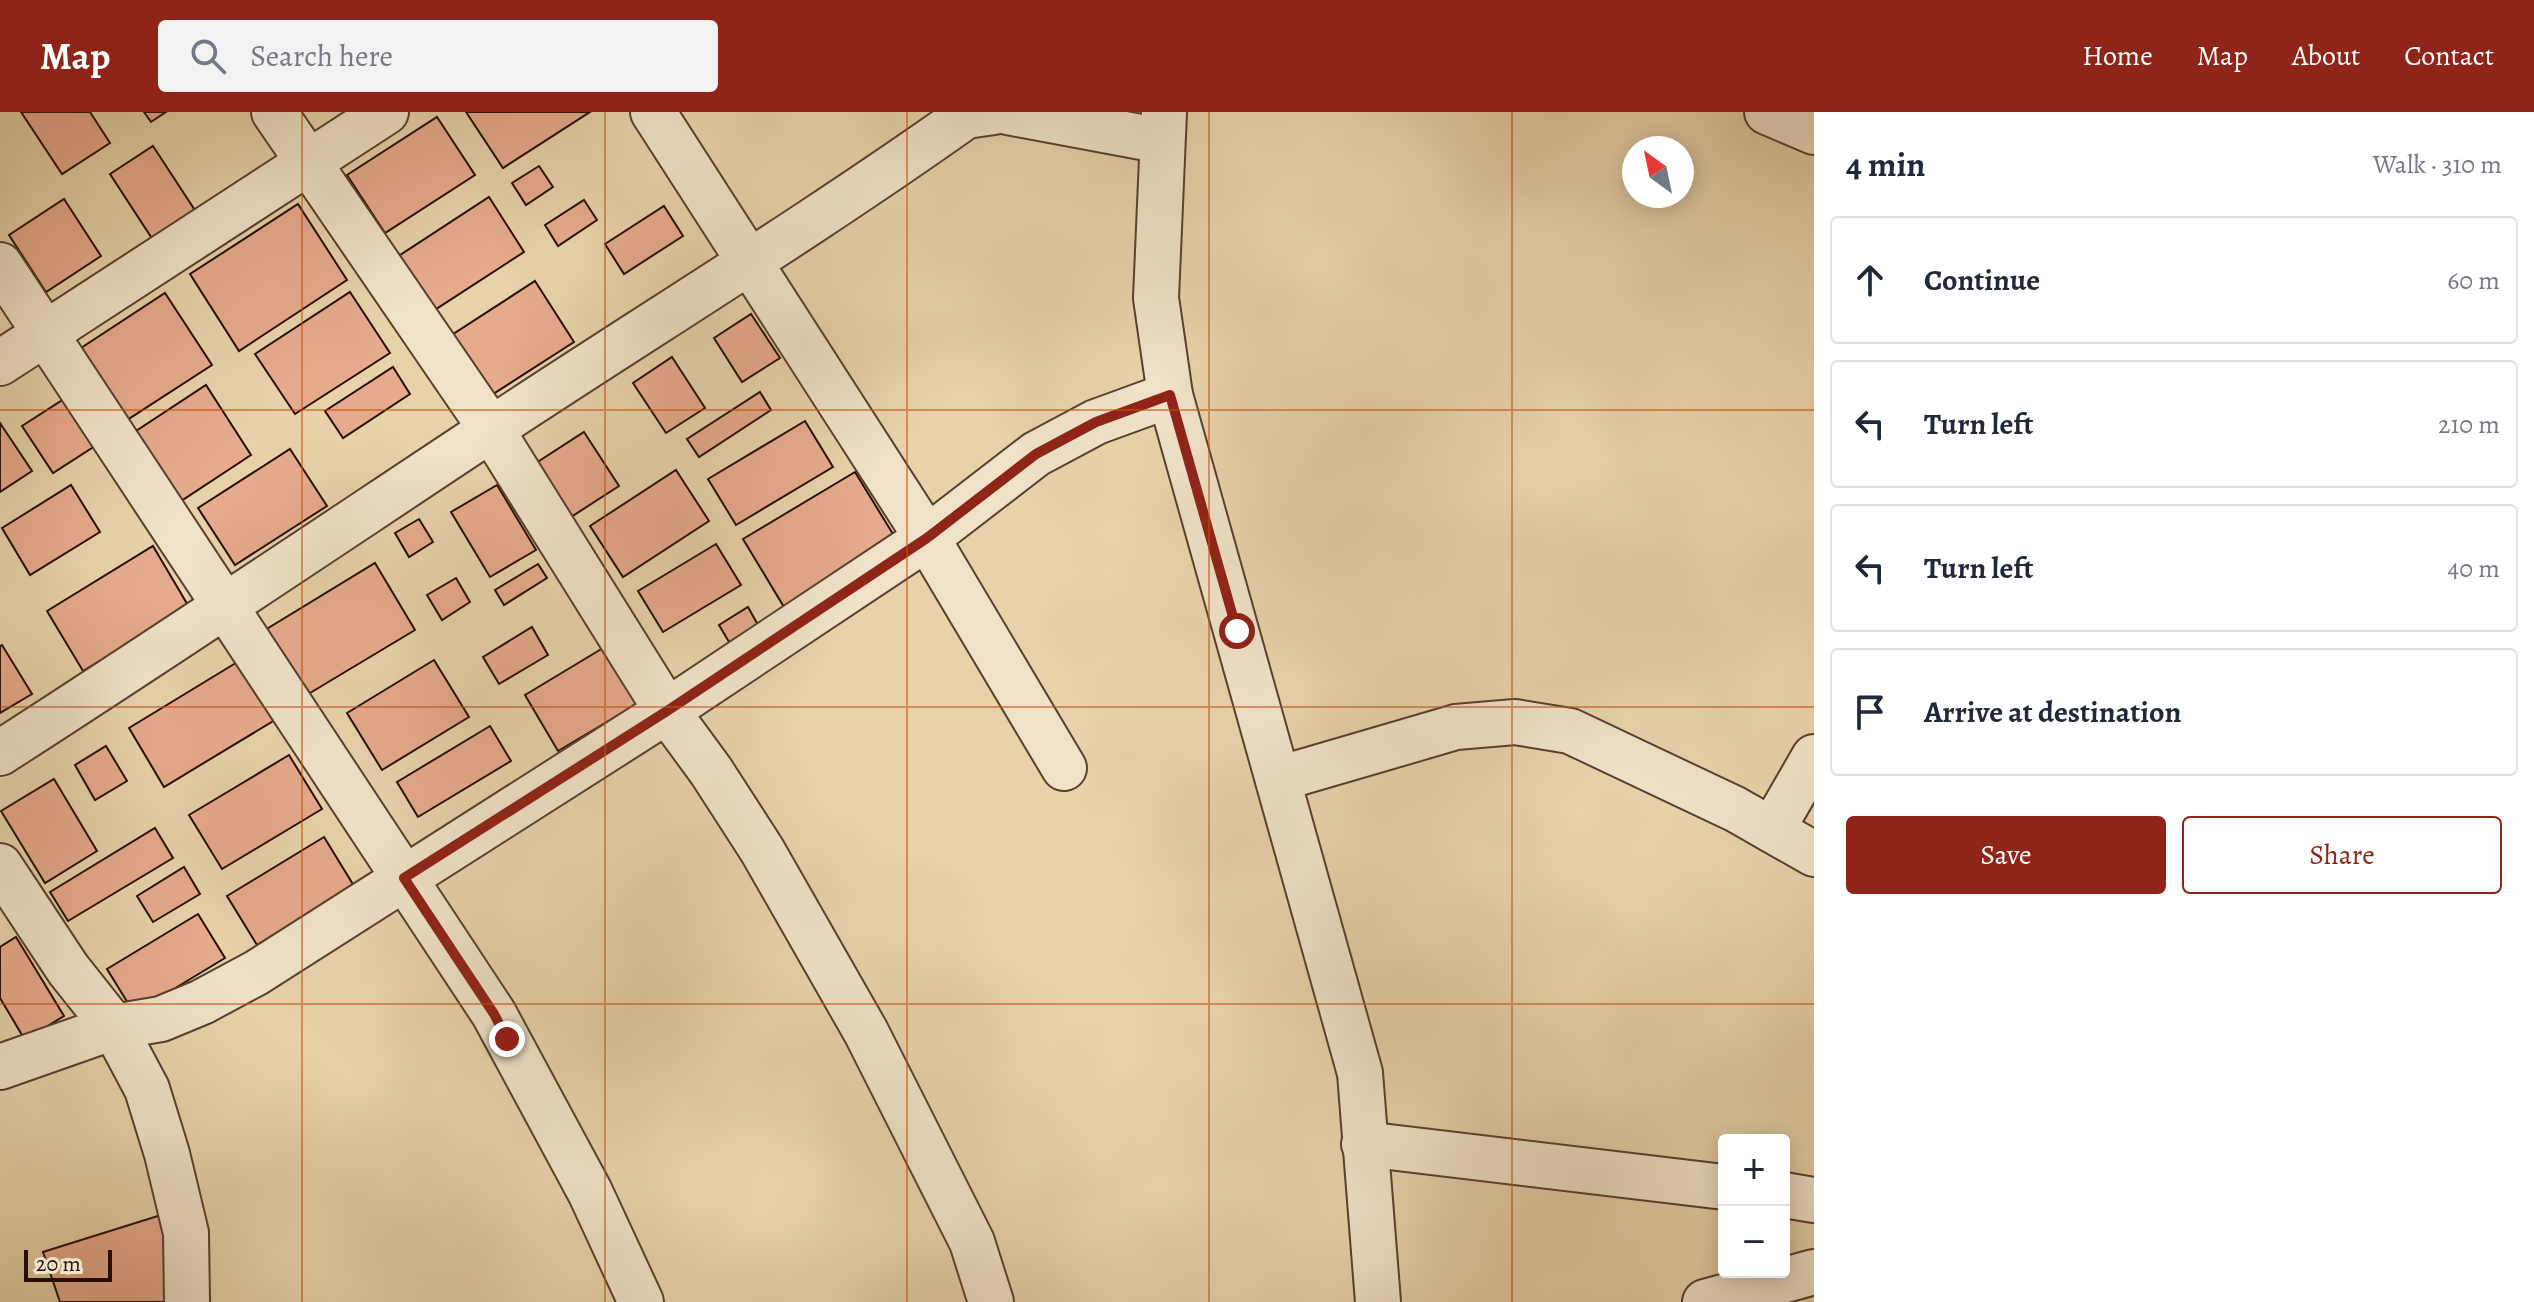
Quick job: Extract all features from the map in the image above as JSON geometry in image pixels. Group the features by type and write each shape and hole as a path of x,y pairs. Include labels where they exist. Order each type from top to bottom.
{"street":[{"path":"274,112 491,429 667,711 711,771 762,850 866,1032 972,1242 991,1302"},
{"path":"0,363 386,112"},
{"path":"653,112 927,538 1064,768"},
{"path":"0,753 226,608 966,116 994,112"},
{"path":"1007,112 1163,127 1156,298 1170,395 1360,1073 1378,1302"},
{"path":"1767,112 1814,132"},
{"path":"0,265 494,1014 590,1192 641,1302"},
{"path":"0,1067 114,1027 161,1019 202,1002 256,973 667,711 927,538 1036,454 1096,422 1170,395"},
{"path":"1278,779 1456,727 1515,722 1570,731 1735,809 1814,854"},
{"path":"1772,830 1814,757"},
{"path":"0,866 68,969 114,1027 147,1089 186,1233 187,1302"},
{"path":"1364,1144 1718,1186"},
{"path":"1790,1196 1814,1200"},
{"path":"1705,1302 1814,1272"}],"building":[{"path":"21,112 90,112 110,143 62,174"},
{"path":"144,112 166,112 151,122"},
{"path":"466,112 590,112 503,168"},
{"path":"437,117 475,175 385,233 347,175"},
{"path":"153,146 198,215 155,243 110,174"},
{"path":"539,166 553,187 526,205 512,183"},
{"path":"489,197 524,252 433,311 397,257"},
{"path":"64,199 101,256 46,292 9,235"},
{"path":"584,200 597,220 558,246 545,225"},
{"path":"298,204 347,280 239,351 190,274"},
{"path":"664,206 683,236 624,274 605,244"},
{"path":"535,281 574,342 487,398 447,338"},
{"path":"350,292 390,353 295,414 255,354"},
{"path":"165,293 212,365 127,420 81,348"},
{"path":"751,314 780,358 742,382 714,338"},
{"path":"672,357 705,408 666,433 633,383"},
{"path":"393,367 410,394 343,438 325,411"},
{"path":"206,385 251,455 181,501 136,431"},
{"path":"760,392 771,410 699,457 687,439"},
{"path":"64,399 95,446 53,473 22,426"},
{"path":"805,421 833,467 736,525 708,479"},
{"path":"0,423 32,471 0,492"},
{"path":"584,432 619,486 571,517 536,463"},
{"path":"290,449 327,506 235,565 198,508"},
{"path":"676,470 709,521 623,577 590,526"},
{"path":"855,472 896,539 784,607 743,539"},
{"path":"71,485 100,532 30,575 2,528"},
{"path":"497,485 536,550 490,577 451,512"},
{"path":"419,519 433,542 409,557 395,533"},
{"path":"716,544 741,585 663,632 638,591"},
{"path":"153,546 189,607 83,671 47,611"},
{"path":"375,563 415,630 305,696 265,630"},
{"path":"538,564 547,578 504,605 495,590"},
{"path":"456,578 470,602 442,620 427,595"},
{"path":"748,607 758,625 729,642 719,625"},
{"path":"532,627 548,655 499,684 483,657"},
{"path":"0,646 32,694 0,713"},
{"path":"603,648 637,704 558,751 525,695"},
{"path":"434,660 469,717 382,770 347,713"},
{"path":"239,661 275,720 164,787 129,728"},
{"path":"490,726 511,761 418,817 397,782"},
{"path":"106,746 127,781 95,800 75,765"},
{"path":"289,755 322,809 222,869 189,815"},
{"path":"54,779 97,851 45,883 1,811"},
{"path":"155,828 173,858 68,921 50,892"},
{"path":"324,837 354,886 257,945 227,896"},
{"path":"184,867 200,894 153,922 137,896"},
{"path":"198,914 225,958 134,1013 107,969"},
{"path":"16,937 64,1016 25,1040 0,998 0,947"},
{"path":"180,1209 187,1302 60,1302 43,1252"}],"route":[{"path":"507,1039 494,1014 404,878 667,711 927,538 1036,454 1096,422 1170,395 1237,631"}]}
